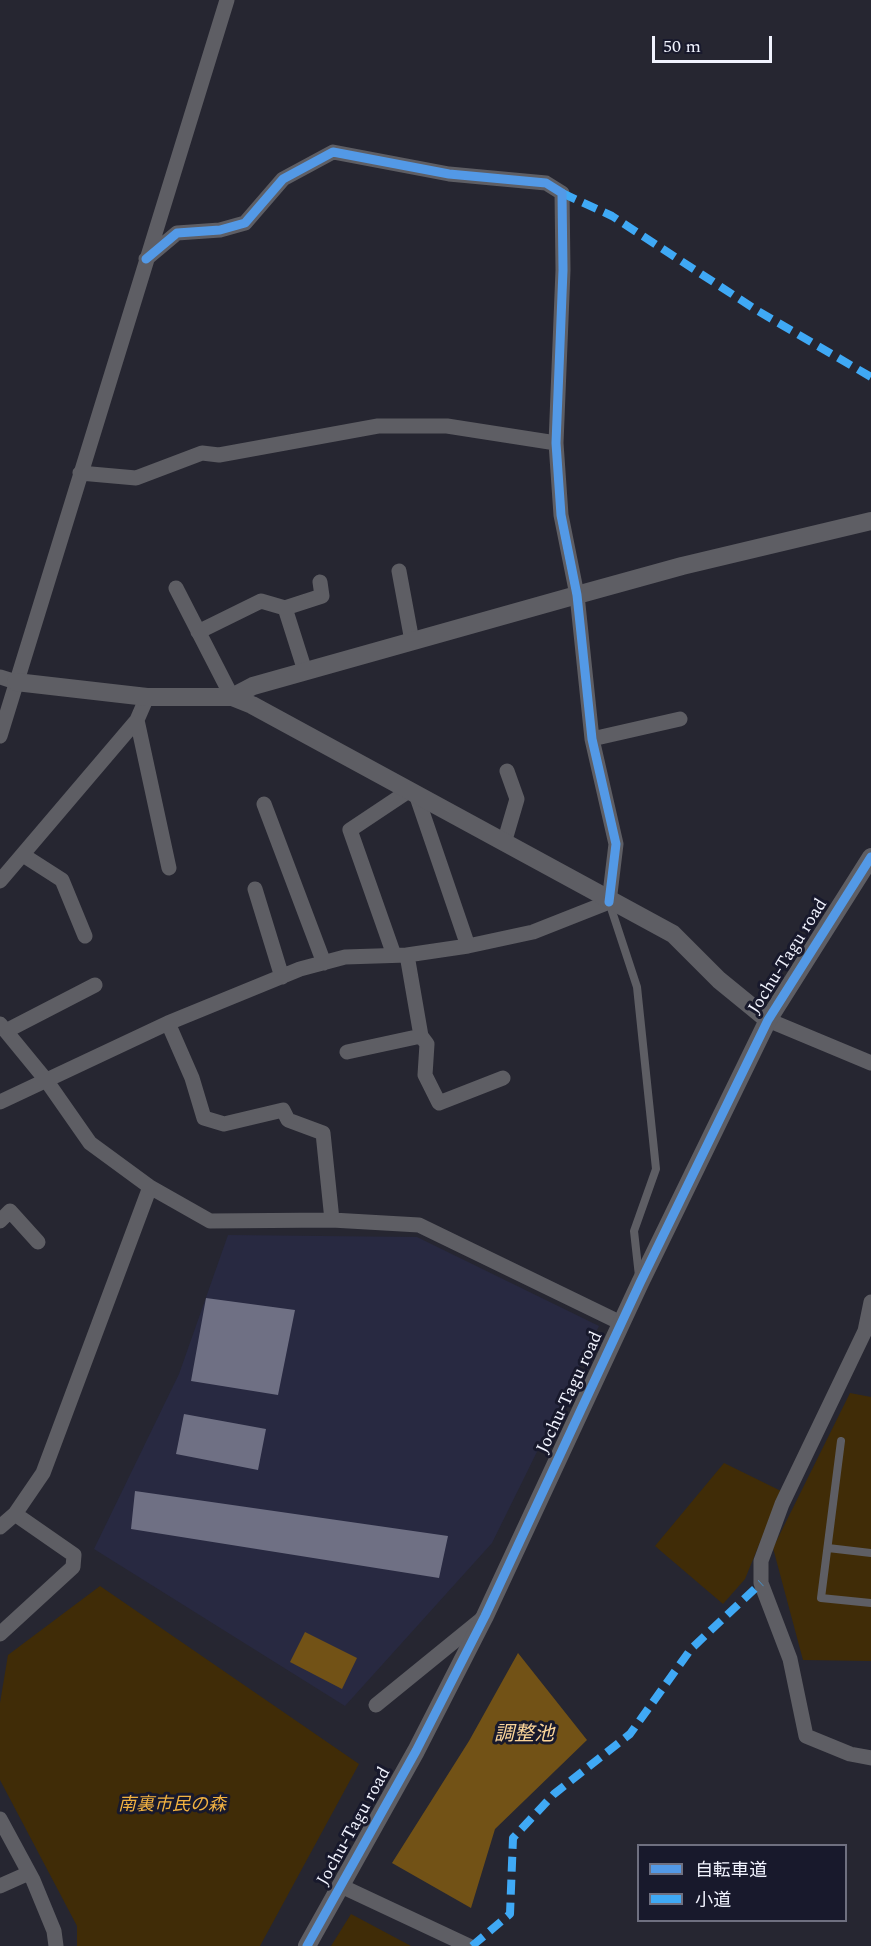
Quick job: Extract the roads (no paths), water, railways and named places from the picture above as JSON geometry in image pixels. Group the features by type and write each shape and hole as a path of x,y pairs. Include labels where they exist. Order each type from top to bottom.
{"street":[{"path":"0,736 8,679 80,473 226,0"},
{"path":"146,259 177,233 220,230 244,223 283,179 333,152 449,174 546,183 562,193 563,270 556,443 561,515 577,595 592,739 616,844 609,902"},
{"path":"80,473 136,478 202,453 219,455 378,426 447,426 556,443"},
{"path":"232,697 253,686 682,566 871,521"},
{"path":"399,571 412,641"},
{"path":"198,632 261,601 285,608 322,596 320,582"},
{"path":"176,588 232,697"},
{"path":"285,608 305,671"},
{"path":"8,679 147,697 232,697 252,705 609,902 673,934 719,980 768,1020 871,1063"},
{"path":"0,881 137,720 147,697"},
{"path":"592,739 680,719"},
{"path":"137,720 169,868"},
{"path":"504,843 517,799 507,771"},
{"path":"413,792 468,946"},
{"path":"413,792 350,830 400,955 421,1036 427,1044 425,1075 439,1103 503,1078"},
{"path":"264,804 324,963"},
{"path":"24,855 62,880 85,936"},
{"name":"Jochu-Tagu road","path":"306,1946 416,1751 485,1616 621,1323 768,1020 871,857"},
{"path":"255,889 282,976"},
{"path":"0,1101 168,1023 282,976 345,957 400,955 468,946 533,932 609,902"},
{"path":"95,985 3,1027 46,1080 90,1143 150,1187 210,1221 332,1220 419,1225 621,1323"},
{"path":"168,1023 192,1078 204,1118 224,1124 283,1110 288,1120 323,1133 332,1220"},
{"path":"346,1052 421,1036"},
{"path":"0,1527 15,1514 43,1473 150,1187"},
{"path":"0,1221 10,1211 38,1242"},
{"path":"871,1302 868,1332 782,1504 761,1562 761,1583 790,1659 806,1736 850,1754 871,1758"},
{"path":"0,1634 73,1567 74,1555 15,1514"},
{"path":"376,1705 485,1616"},
{"path":"0,1820 29,1873 54,1931 56,1946"},
{"path":"0,1886 29,1873"},
{"path":"341,1886 469,1946"}],"lane":[{"path":"609,902 637,987 656,1169 634,1231 640,1283"},
{"path":"841,1441 821,1598 871,1603"},
{"path":"828,1548 871,1553"}],"water":[{"path":"305,1632 357,1658 342,1689 290,1662"},
{"name":"調整池","path":"518,1653 587,1740 495,1829 471,1908 392,1863 469,1741"}],"park label":[{"name":"南裏市民の森","path":"172,1806"}]}
